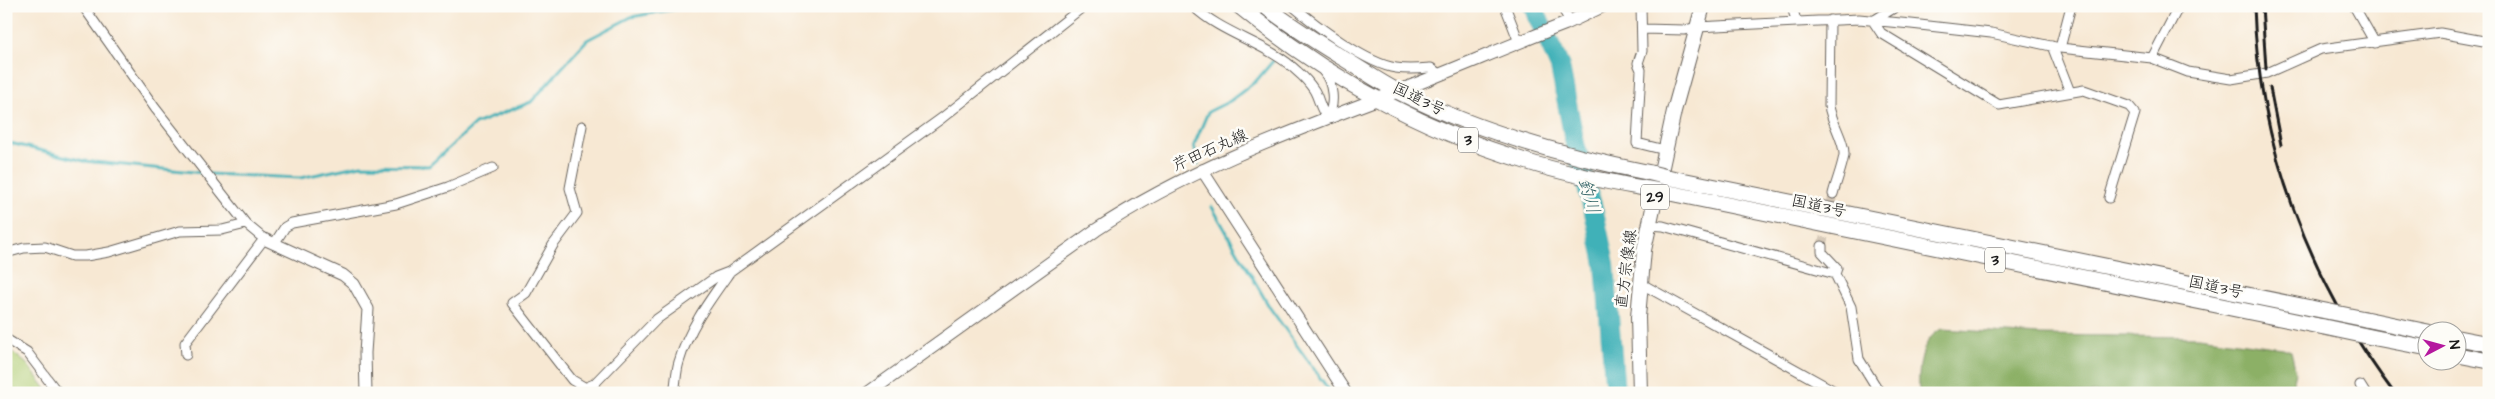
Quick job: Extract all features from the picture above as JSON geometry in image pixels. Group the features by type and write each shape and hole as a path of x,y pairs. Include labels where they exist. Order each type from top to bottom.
{"highway":[{"name":"国道3号","path":"1239,6 1275,36 1316,64 1426,124 1517,158 1562,172 2418,346"},
{"name":"国道3号","path":"1265,6 1286,23 1397,91 1461,120 1558,153 1667,177 2418,330"},
{"path":"2468,340 2489,344"},
{"path":"2468,357 2489,361"}],"main road":[{"name":"芹田石丸線","path":"868,393 1134,204 1202,170 1327,117 1519,42 1603,6"},
{"name":"直方宗像線","path":"1640,393 1638,317 1640,283 1649,225 1665,150 1703,6"}],"street":[{"path":"83,6 155,108 246,224 269,242 343,275 354,284 363,297 368,309 364,353 366,393"},
{"path":"573,393 586,390 594,384 657,319 716,277 729,272 942,118 1084,6"},
{"path":"1193,6 1203,16 1247,38 1298,71 1314,90 1323,113 1327,117 1331,112 1331,89 1327,76 1316,64"},
{"path":"1293,6 1366,58 1394,68 1411,70 1431,68 1439,74"},
{"path":"1505,6 1519,42"},
{"path":"1561,6 1568,22"},
{"path":"1641,6 1642,51 1638,63 1641,70 1637,143 1665,150"},
{"path":"1792,6 1796,21"},
{"path":"1873,21 1897,6"},
{"path":"2070,6 2056,47 2070,92"},
{"path":"2152,58 2179,6"},
{"path":"2354,6 2375,43"},
{"path":"1830,20 1830,118 1843,148 1844,156 1833,194"},
{"path":"1642,30 1685,30 1697,27 1796,21 1873,21 1991,34 2056,47 2152,58 2188,72 2231,80 2267,73 2321,49 2440,34 2489,42"},
{"path":"1873,21 1881,33 1999,105 2084,90 2129,106 2135,112 2110,198"},
{"path":"582,126 570,188 576,213 553,244 526,293 512,303 572,380 586,390"},
{"path":"186,355 185,343 269,242 285,227 292,223 396,204 448,187 493,168"},
{"path":"1202,170 1346,393"},
{"path":"6,253 24,248 45,247 72,256 86,256 109,252 180,231 222,230 246,224"},
{"path":"1649,225 1663,226 1835,274"},
{"path":"1822,246 1822,252 1837,268 1835,274 1851,307 1859,359 1880,393"},
{"path":"674,393 678,363 687,341 700,313 729,272"},
{"path":"1640,283 1838,393"},
{"path":"6,339 27,352 58,393"}],"green space":[{"path":"1942,329 2040,335 2199,337 2283,348 2291,351 2296,372 2291,393 1919,393 1920,365 1925,347 1935,333"},
{"path":"6,347 27,364 49,393 6,393"}],"waterway":[{"path":"209,174 300,178 361,165 429,166 475,124 531,102 587,40 631,17 693,6"},
{"path":"1303,6 1305,11"},
{"name":"釣川","path":"1533,6 1560,67 1575,144 1594,212 1605,264 1615,393"},
{"path":"1198,164 1194,145 1208,112 1230,101 1256,81 1273,61"},
{"path":"6,142 84,161 203,173"},
{"path":"1212,207 1270,308 1331,393"}],"tunnel":[{"path":"1822,246 1833,194"}],"railway":[{"path":"2254,6 2258,58 2266,110 2278,160 2294,210 2314,258 2337,305 2364,350 2394,393"},
{"path":"2262,6 2266,69"},
{"path":"2270,88 2281,145"}]}
